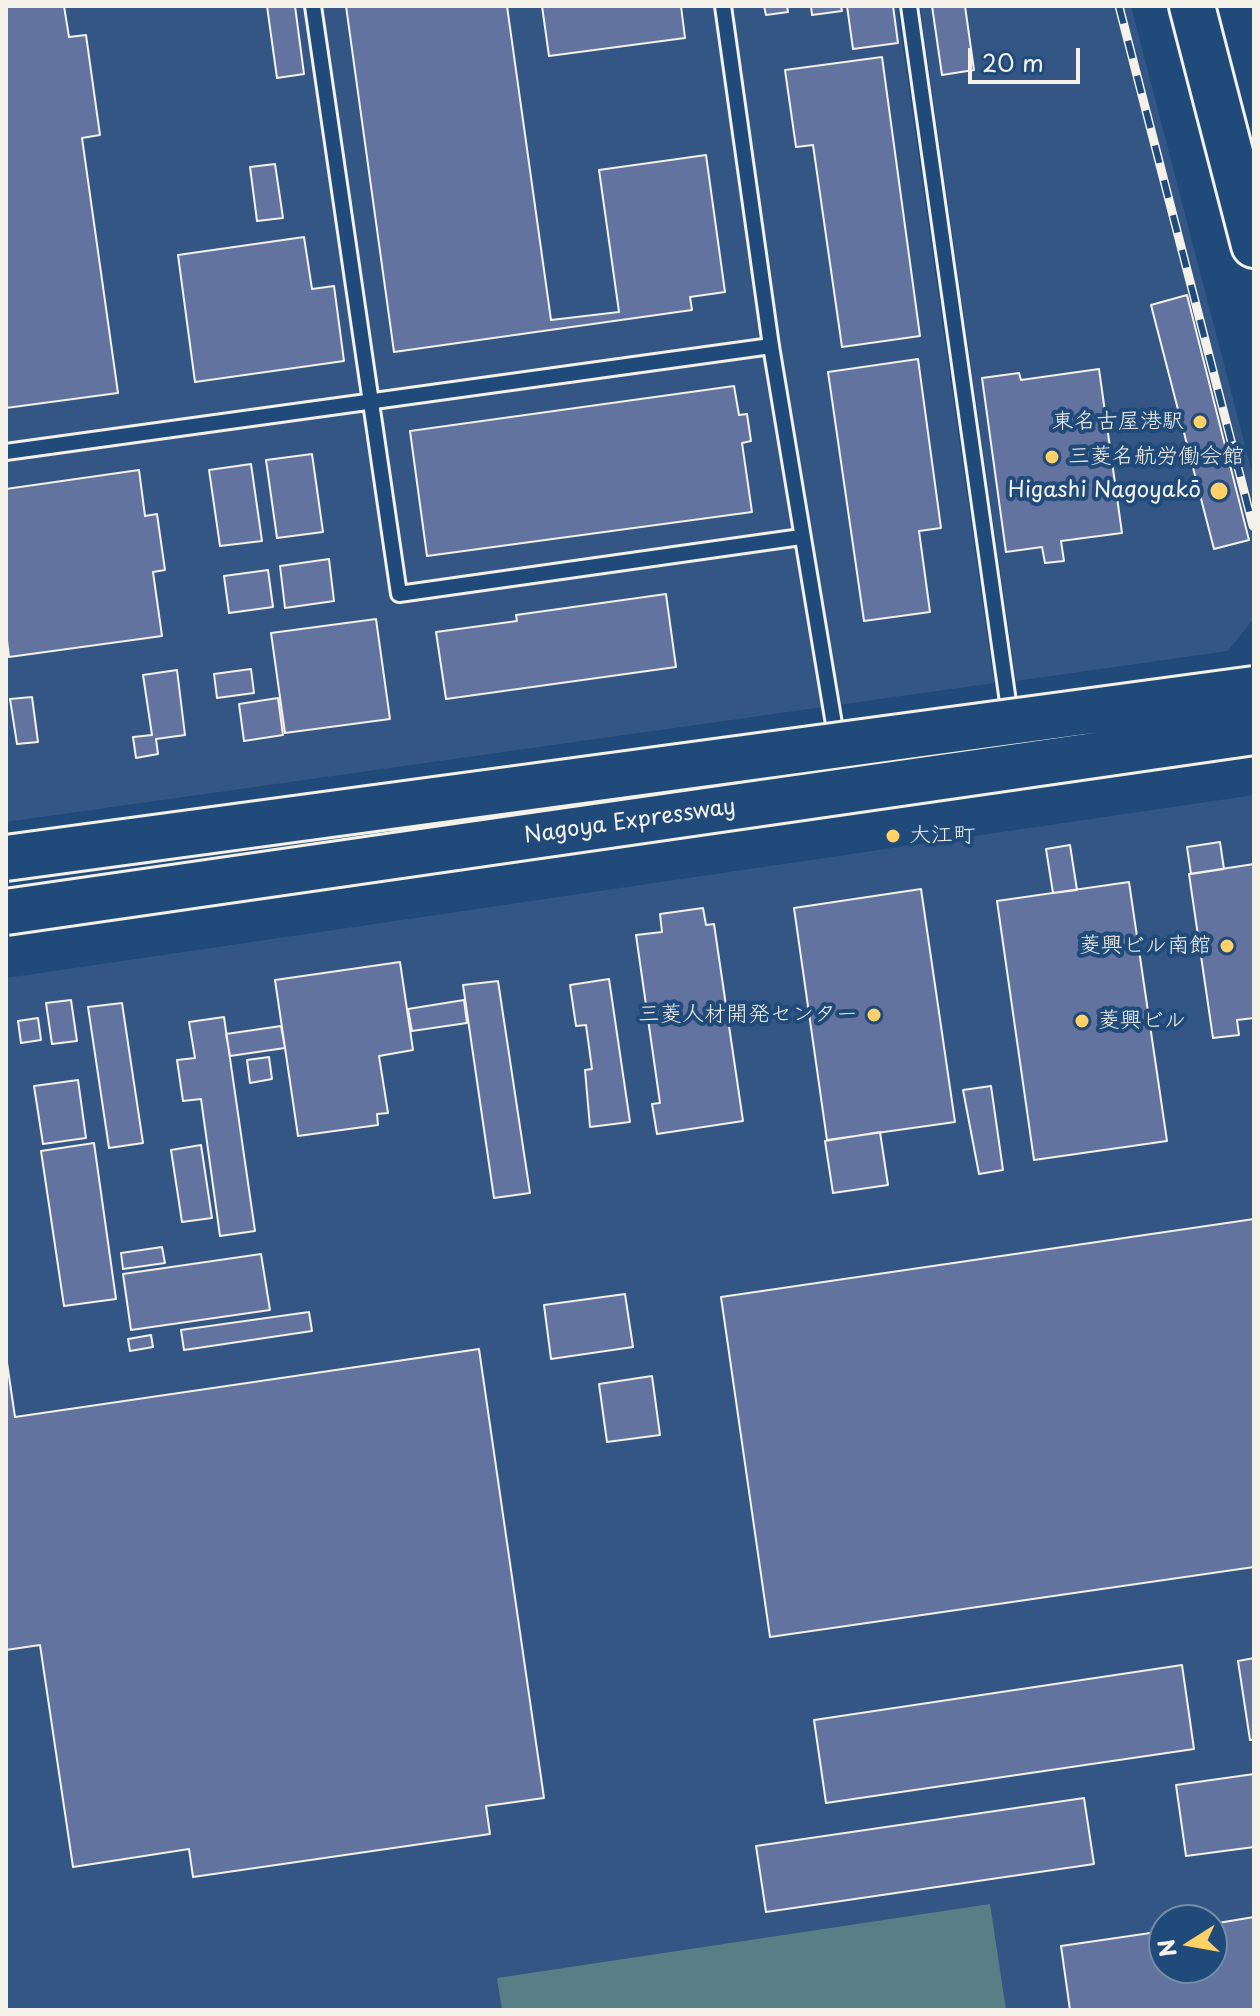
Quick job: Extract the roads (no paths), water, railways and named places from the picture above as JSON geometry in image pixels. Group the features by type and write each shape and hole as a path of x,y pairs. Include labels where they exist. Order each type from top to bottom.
{"main road":[{"path":"1192,6 1254,245"},
{"path":"6,858 1254,689"},
{"name":"Nagoya Expressway","path":"6,912 1254,732"}],"lane":[{"path":"313,6 399,594 801,537"},
{"path":"723,6 771,346 841,766"},
{"path":"909,6 1014,741"},
{"path":"6,452 771,346"}],"railway":[{"path":"1119,6 1253,526"}],"place":[{"name":"東名古屋港駅","path":"1200,422"},
{"name":"三菱名航労働会館","path":"1052,457"},
{"name":"Higashi Nagoyakō","path":"1219,491"},
{"name":"大江町","path":"893,836"},
{"name":"菱興ビル南館","path":"1227,946"},
{"name":"三菱人材開発センター","path":"874,1015"},
{"name":"菱興ビル","path":"1082,1021"}]}
